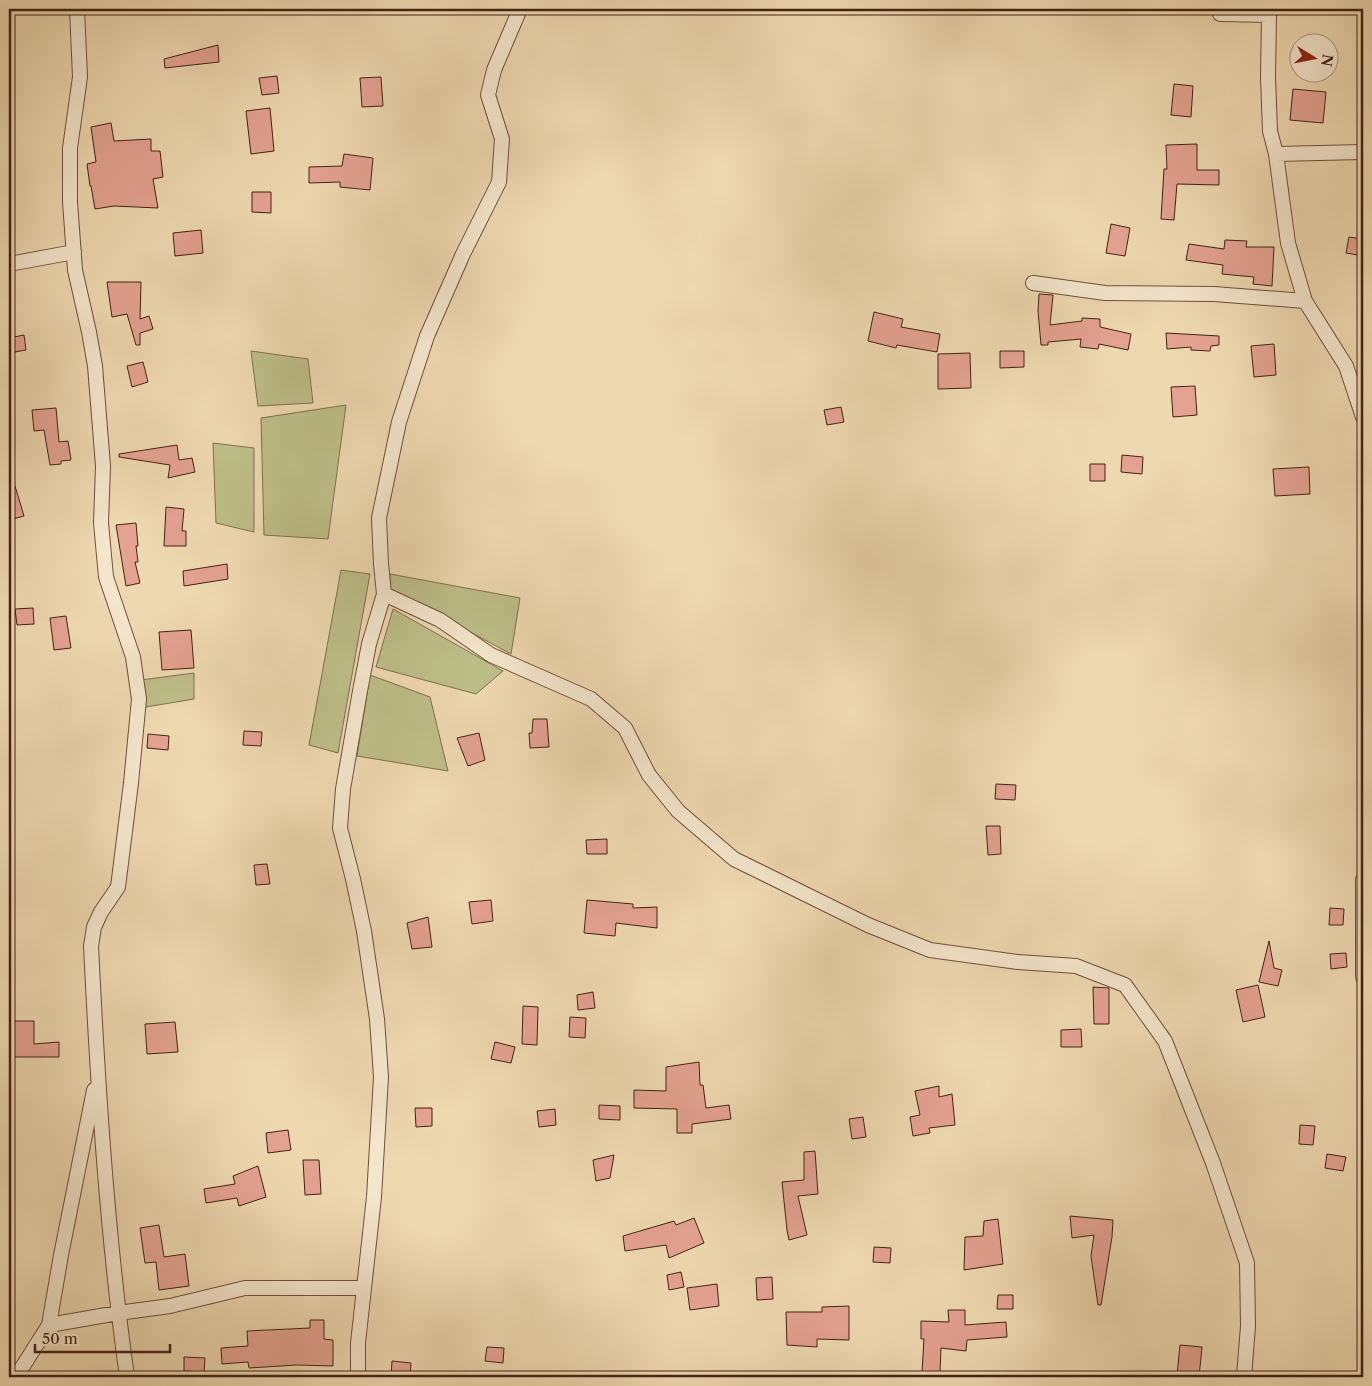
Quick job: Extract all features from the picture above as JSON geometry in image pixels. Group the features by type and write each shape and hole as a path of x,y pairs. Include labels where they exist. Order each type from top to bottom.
{"street":[{"path":"77,9 80,77 70,148 70,202 75,270 95,366 103,466 100,523 106,577 134,657 139,699 118,887 101,912 94,927 91,946 98,1073 112,1249 127,1377"},
{"path":"358,1377 358,1343 374,1197 381,1076 377,1019 364,931 340,828 343,789 369,644 384,594 379,518 399,422 427,336 462,254 499,182 502,138 488,95 494,70 520,9"},
{"path":"1220,14 1269,15 1268,77 1270,131 1276,154 1288,242 1305,300 1346,366 1363,417"},
{"path":"1276,154 1363,152"},
{"path":"9,264 74,252"},
{"path":"1033,283 1105,293 1214,294 1305,300"},
{"path":"384,594 440,620 491,655 591,699 625,728 649,775 678,811 734,859 868,925 930,950 1018,962 1076,966 1125,985 1165,1041 1213,1163 1247,1263 1248,1326 1244,1377"},
{"path":"1363,880 1363,977"},
{"path":"16,1377 48,1325 98,1073"},
{"path":"48,1325 170,1306 245,1288 363,1288"}],"green space":[{"path":"251,351 308,359 313,403 258,406"},
{"path":"346,405 328,539 264,535 261,418"},
{"path":"213,443 254,448 254,532 216,523"},
{"path":"341,570 370,574 338,753 309,745"},
{"path":"390,574 520,598 511,654 390,589"},
{"path":"393,609 503,671 476,694 376,667"},
{"path":"194,673 194,699 146,707 141,680"},
{"path":"370,675 430,697 448,771 357,756"}],"building":[{"path":"218,45 219,62 165,68 164,59"},
{"path":"277,76 279,93 262,95 259,78"},
{"path":"381,77 383,106 362,107 360,78"},
{"path":"1174,84 1193,86 1191,117 1171,115"},
{"path":"1293,89 1326,92 1323,123 1290,120"},
{"path":"270,108 274,151 251,154 246,111"},
{"path":"111,123 114,141 151,139 151,151 160,151 163,177 153,179 158,208 114,206 95,209 87,164 96,162 91,127"},
{"path":"1197,144 1197,170 1219,170 1219,185 1177,184 1174,220 1161,219 1164,169 1167,169 1166,145"},
{"path":"344,154 373,158 370,190 340,187 340,182 309,183 309,167 342,166"},
{"path":"252,192 271,192 271,213 252,212"},
{"path":"1111,224 1130,228 1125,256 1106,253"},
{"path":"201,230 203,253 175,256 173,233"},
{"path":"1349,237 1363,239 1363,256 1346,253"},
{"path":"1225,240 1247,241 1246,247 1274,247 1272,286 1253,284 1254,277 1222,274 1223,265 1186,260 1189,244 1224,249"},
{"path":"107,282 141,282 140,319 149,316 153,329 140,333 140,345 136,345 127,314 112,317"},
{"path":"1039,294 1053,295 1050,325 1082,321 1082,318 1100,319 1100,327 1131,334 1128,350 1099,344 1098,349 1080,347 1081,339 1048,342 1048,345 1041,345 1038,311"},
{"path":"874,312 903,319 901,327 940,334 937,352 897,345 896,348 868,341"},
{"path":"1166,333 1219,336 1219,345 1211,346 1210,351 1191,350 1191,347 1167,349"},
{"path":"24,335 26,350 9,353 9,338"},
{"path":"1274,344 1276,375 1254,377 1251,346"},
{"path":"1000,351 1024,351 1024,367 1000,368"},
{"path":"970,353 971,388 938,389 938,354"},
{"path":"143,362 148,382 132,387 127,366"},
{"path":"1195,386 1197,415 1173,417 1171,387"},
{"path":"841,407 844,422 827,425 824,410"},
{"path":"56,408 59,442 68,441 71,460 61,461 61,464 50,465 44,430 34,431 32,410"},
{"path":"177,445 179,460 192,458 195,472 168,478 170,465 119,457 119,454"},
{"path":"1122,455 1143,457 1142,474 1121,472"},
{"path":"1090,464 1105,464 1105,481 1090,481"},
{"path":"1309,467 1310,494 1275,496 1273,469"},
{"path":"9,476 12,476 24,516 9,520"},
{"path":"166,507 184,509 182,531 186,531 186,546 164,546"},
{"path":"136,523 138,562 135,562 140,583 126,586 116,525"},
{"path":"227,564 228,579 184,586 183,571"},
{"path":"33,608 34,624 17,625 15,609"},
{"path":"66,616 71,648 54,650 50,618"},
{"path":"191,630 194,668 162,670 159,632"},
{"path":"533,719 547,719 549,747 530,748 529,733 532,733"},
{"path":"244,731 262,732 261,746 243,745"},
{"path":"479,733 485,760 468,766 457,738"},
{"path":"148,734 169,736 168,750 147,748"},
{"path":"996,784 1016,785 1015,800 995,799"},
{"path":"986,826 1000,826 1001,854 988,855"},
{"path":"607,839 607,854 587,854 586,840"},
{"path":"267,864 270,884 256,885 254,865"},
{"path":"491,900 493,921 472,924 469,902"},
{"path":"587,900 633,904 633,908 657,907 657,928 616,923 615,936 584,933"},
{"path":"1330,908 1344,909 1343,925 1329,925"},
{"path":"428,917 432,947 412,949 407,923"},
{"path":"1269,941 1274,968 1282,970 1278,986 1259,982"},
{"path":"1346,953 1347,967 1331,969 1330,954"},
{"path":"1258,985 1265,1017 1243,1022 1236,990"},
{"path":"1093,987 1109,988 1109,1024 1094,1024"},
{"path":"593,992 595,1008 578,1010 577,995"},
{"path":"523,1006 538,1007 537,1045 522,1044"},
{"path":"570,1017 586,1018 585,1038 569,1037"},
{"path":"10,1021 34,1021 34,1044 59,1042 59,1057 9,1057"},
{"path":"175,1022 178,1052 147,1054 145,1024"},
{"path":"1081,1029 1082,1047 1061,1047 1061,1030"},
{"path":"495,1042 515,1047 511,1063 491,1059"},
{"path":"699,1062 700,1085 703,1085 706,1108 729,1105 731,1119 692,1124 692,1133 677,1133 677,1109 634,1108 634,1090 666,1091 666,1067"},
{"path":"939,1086 939,1097 952,1094 955,1125 929,1128 930,1133 913,1136 910,1117 920,1115 915,1091"},
{"path":"599,1105 620,1106 620,1120 599,1119"},
{"path":"415,1108 432,1108 432,1126 416,1127"},
{"path":"555,1109 556,1125 539,1127 537,1111"},
{"path":"863,1117 866,1137 852,1139 849,1119"},
{"path":"1300,1125 1315,1126 1313,1145 1299,1144"},
{"path":"288,1130 291,1150 268,1153 266,1133"},
{"path":"815,1151 818,1194 798,1196 807,1235 789,1240 782,1182 804,1180 804,1152"},
{"path":"1327,1154 1346,1157 1343,1171 1325,1168"},
{"path":"614,1155 610,1178 596,1181 593,1160"},
{"path":"303,1160 319,1160 321,1194 305,1195"},
{"path":"258,1166 266,1197 239,1206 237,1198 206,1203 204,1189 235,1184 233,1176"},
{"path":"1070,1216 1113,1220 1101,1305 1098,1305 1091,1256 1094,1235 1072,1238"},
{"path":"694,1218 704,1243 669,1258 666,1245 625,1251 623,1236 674,1221 676,1225"},
{"path":"998,1219 1003,1264 964,1270 965,1237 983,1236 984,1221"},
{"path":"159,1225 164,1257 185,1254 189,1286 159,1290 156,1262 145,1263 140,1228"},
{"path":"874,1247 891,1248 890,1263 873,1262"},
{"path":"681,1272 684,1287 669,1290 667,1275"},
{"path":"772,1277 773,1299 757,1300 756,1278"},
{"path":"717,1284 719,1306 690,1310 687,1288"},
{"path":"998,1295 1013,1295 1013,1309 997,1309"},
{"path":"849,1306 849,1340 817,1339 817,1347 787,1345 786,1312 822,1312 822,1307"},
{"path":"948,1310 965,1310 965,1325 1006,1322 1007,1337 967,1340 966,1351 941,1348 940,1372 922,1372 924,1339 921,1339 921,1321 949,1322"},
{"path":"310,1320 324,1320 324,1339 333,1340 333,1366 297,1365 249,1368 248,1362 222,1364 221,1348 248,1346 247,1331 310,1328"},
{"path":"1180,1345 1202,1347 1199,1377 1177,1375"},
{"path":"487,1347 504,1348 503,1363 485,1361"},
{"path":"184,1357 205,1358 204,1372 184,1371"},
{"path":"392,1361 411,1363 410,1377 391,1376"}]}
